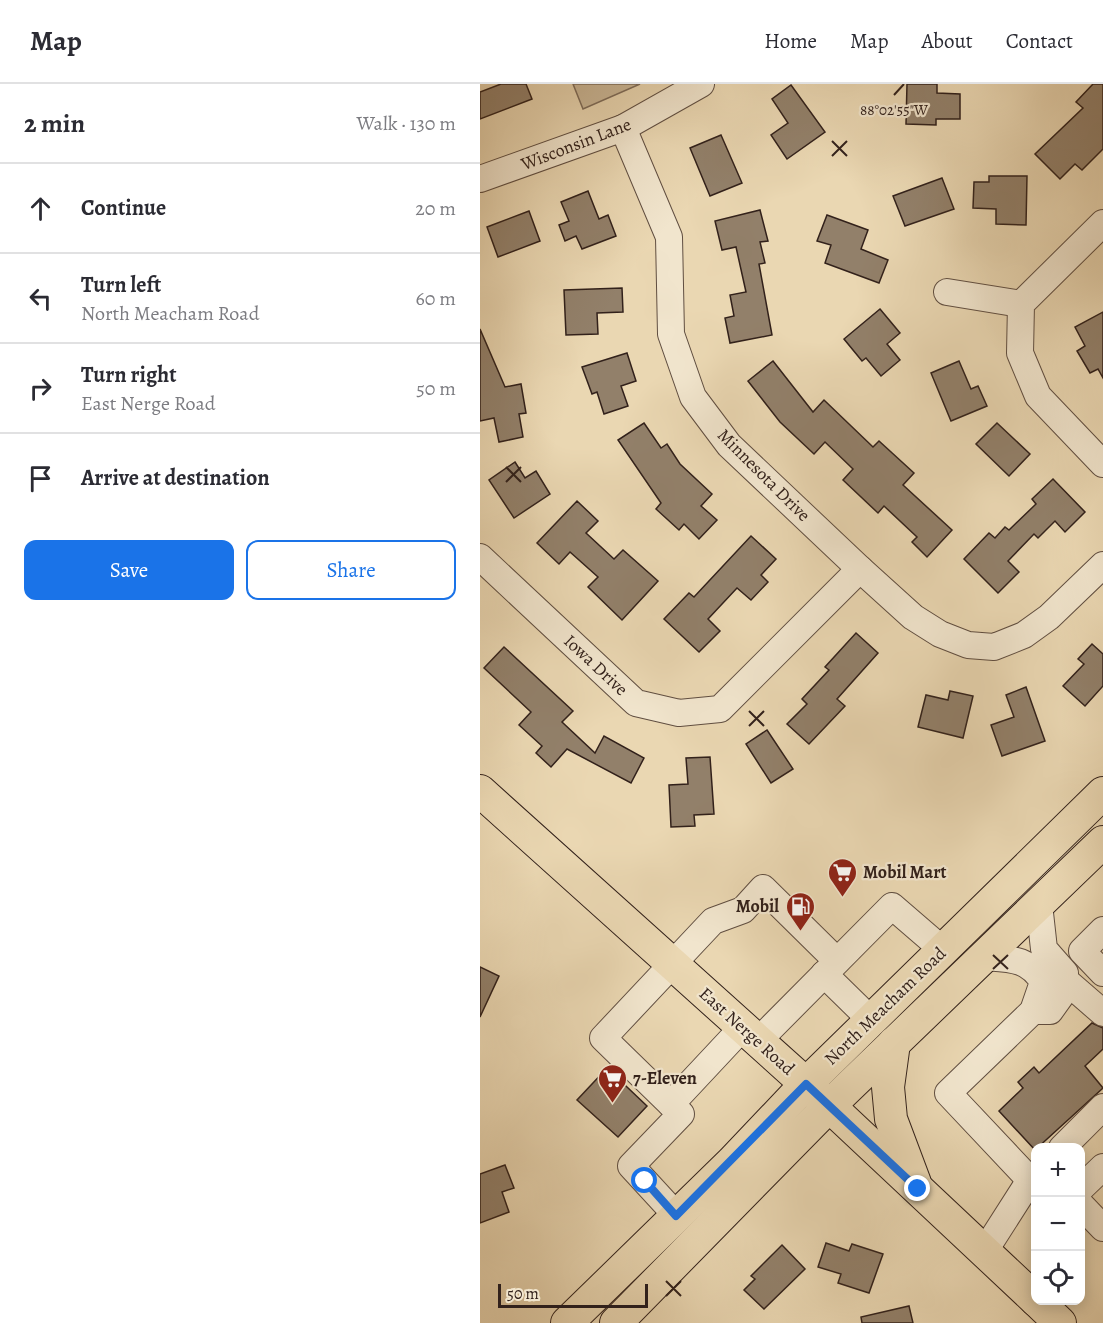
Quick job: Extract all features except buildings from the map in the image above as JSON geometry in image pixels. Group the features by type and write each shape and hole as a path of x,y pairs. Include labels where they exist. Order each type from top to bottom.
{"main road":[{"name":"East Nerge Road","path":"480,791 806,1084 1031,1295"},
{"name":"North Meacham Road","path":"567,1323 806,1084 1103,793"},
{"name":"North Meacham Road","path":"616,1323 830,1106 1103,842"},
{"path":"894,1043 888,1087 891,1119 918,1189"},
{"name":"East Nerge Road","path":"1041,1305 1060,1323"}],"street":[{"name":"Wisconsin Lane","path":"480,179 623,128 701,84"},
{"name":"Minnesota Drive","path":"623,128 669,237 671,334 693,397 729,445 860,569 913,616 940,634 968,645 994,647 1024,635 1049,617 1103,565"},
{"path":"1103,223 1021,304 1020,353 1038,396 1103,464"},
{"path":"947,292 1021,304"},
{"name":"Iowa Drive","path":"480,557 636,703 679,713 720,709 860,569"},
{"path":"676,1216 631,1166 681,1114 603,1038 671,963 713,921 743,910 763,888 871,1020"},
{"path":"1033,1011 1050,1011 1065,990 1065,973 1044,949 1039,904"},
{"path":"671,1104 830,968 892,906 943,950"},
{"path":"1103,930 1082,951 1103,973"},
{"path":"984,957 1014,960 1035,968 1043,982 1033,1011 948,1093 1031,1175"},
{"path":"1065,980 1103,1013"},
{"path":"1067,1143 1103,1107"},
{"path":"1085,1184 1103,1167"},
{"path":"984,1252 1031,1180"},
{"path":"1085,1209 1103,1228"}],"shaded area":[{"path":"573,84 640,84 583,109"}],"place":[{"name":"Mobil Mart","path":"842,898"},
{"name":"Mobil","path":"800,932"},
{"name":"7-Eleven","path":"612,1104"}],"route":[{"path":"645,1181 676,1216 732,1162 806,1084 918,1189"}]}
